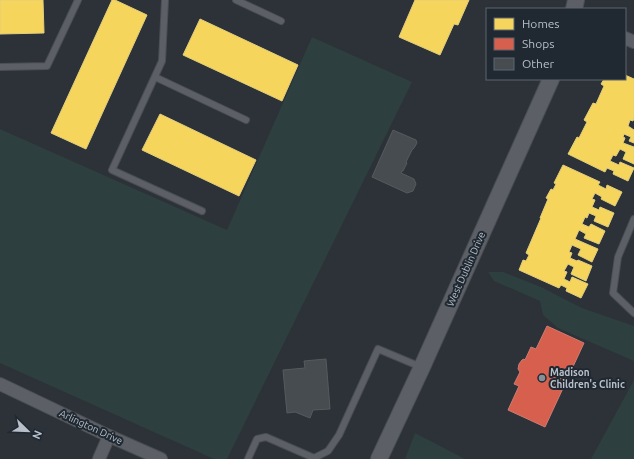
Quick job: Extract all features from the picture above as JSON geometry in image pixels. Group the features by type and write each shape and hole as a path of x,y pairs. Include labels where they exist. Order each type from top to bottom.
{"street":[{"name":"West Dublin Drive","path":"379,459 552,80"},
{"name":"Arlington Drive","path":"0,384 161,459"},
{"path":"99,459 109,436"}],"lane":[{"path":"0,67 47,66 78,0"},
{"path":"164,0 162,61 112,170 202,211"},
{"path":"236,0 281,21"},
{"path":"155,76 246,120"},
{"path":"634,220 618,257 613,293 634,313"},
{"path":"248,459 257,439 266,437 314,458 328,451 339,435 378,349 422,367"}],"shaded area":[{"path":"312,37 412,82 227,459 214,459 0,363 0,129 227,230"},
{"path":"488,272 503,272 541,287 582,308 634,326 634,361 558,328 543,315 540,301 494,281"},
{"path":"634,380 634,459 591,459"},
{"path":"415,433 465,459 405,459"}],"building: Homes":[{"path":"0,0 43,0 44,33 0,34"},
{"path":"112,0 147,15 86,149 51,133"},
{"path":"415,0 469,0 458,25 454,24 440,55 399,37"},
{"path":"200,19 298,65 282,101 183,55"},
{"path":"626,75 634,79 634,118 633,121 630,120 628,126 634,130 634,143 629,141 631,137 624,134 623,137 625,138 623,143 634,147 634,164 623,159 626,152 620,149 616,156 613,155 610,161 619,165 620,162 634,168 628,181 613,174 614,171 607,168 605,172 568,154 577,137 579,138 587,122 584,120 593,103 596,104 604,86 601,84 603,80 626,80"},
{"path":"160,114 256,160 239,196 142,150"},
{"path":"563,165 600,182 598,185 606,189 607,185 622,192 615,206 601,199 602,197 595,193 592,199 595,200 592,207 599,210 600,207 614,213 608,227 594,221 596,216 589,213 587,218 585,217 582,224 589,227 591,224 605,231 599,244 584,238 586,234 579,230 575,239 598,249 592,262 578,255 581,249 572,245 569,252 572,253 570,258 592,266 586,281 571,274 574,267 568,264 564,271 567,272 564,279 570,282 572,277 588,284 581,298 566,291 567,288 561,285 559,288 519,270 523,260 526,261 529,255 526,253 548,199 546,198 551,189 553,190 556,184 554,183"}],"building: Shops":[{"name":"Madison Children's Clinic","path":"547,326 584,343 545,427 508,410 519,386 514,384 520,372 518,369 519,364 522,360 525,360 531,347 536,349"}],"building: Other":[{"path":"393,130 416,140 417,143 401,173 414,179 416,184 413,191 407,193 372,177"},
{"path":"326,359 330,409 313,410 310,418 295,412 287,413 283,370 305,368 304,361"}],"place":[{"name":"Madison Children's Clinic","path":"542,378"}]}
